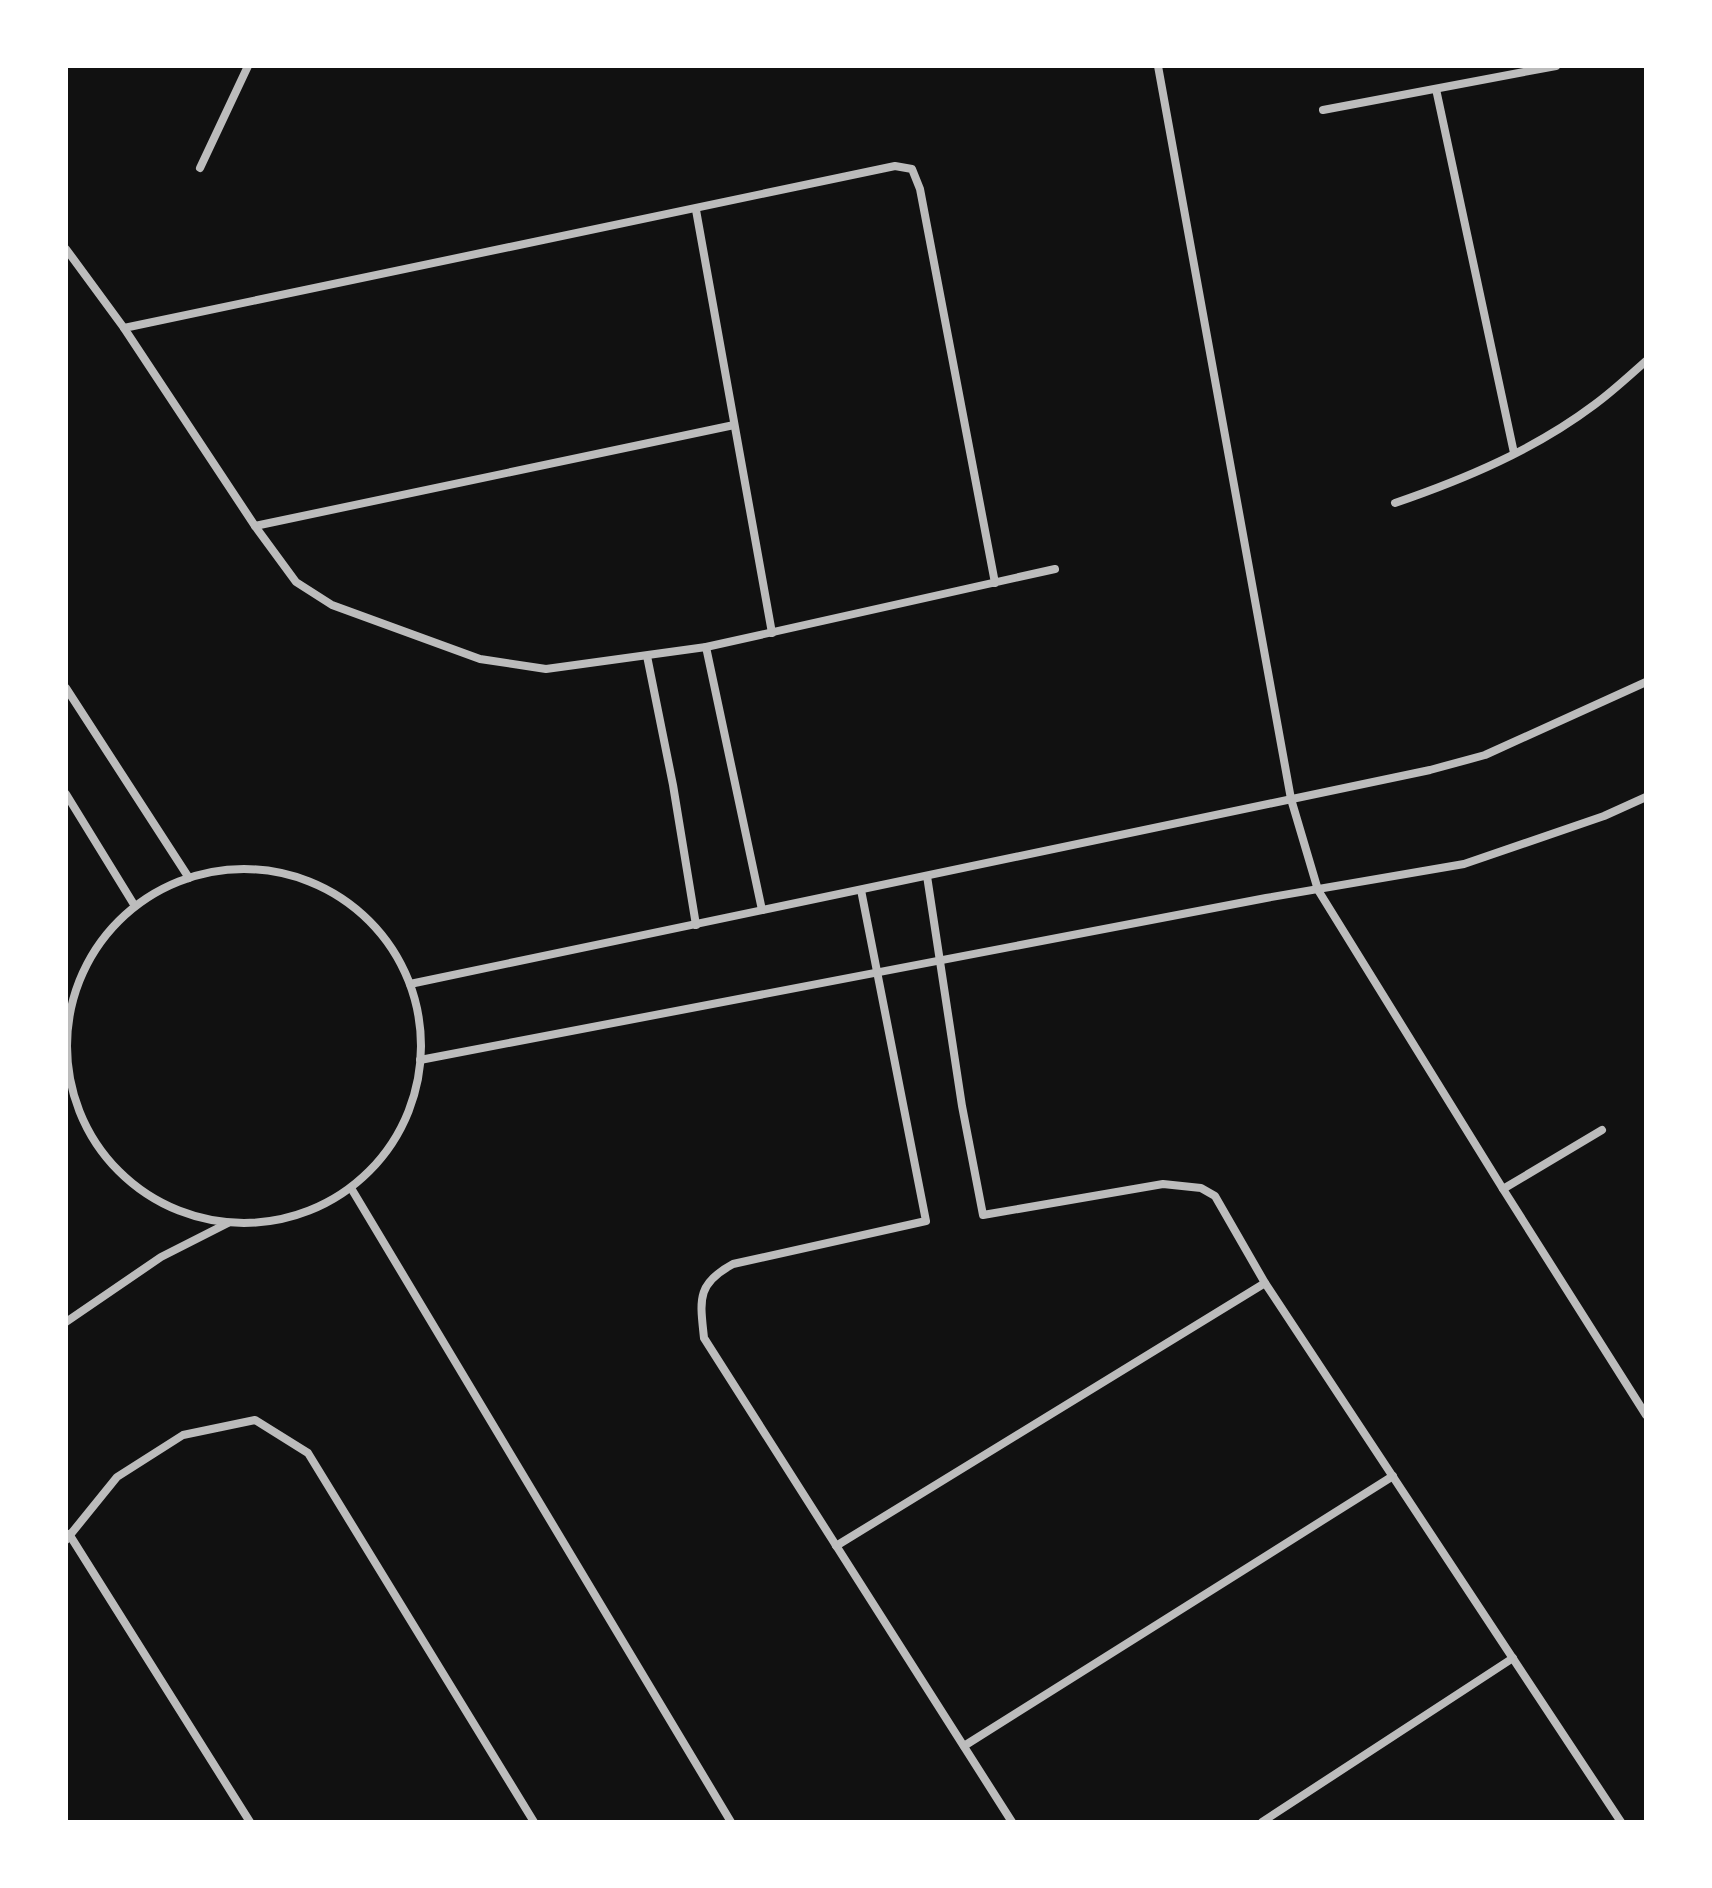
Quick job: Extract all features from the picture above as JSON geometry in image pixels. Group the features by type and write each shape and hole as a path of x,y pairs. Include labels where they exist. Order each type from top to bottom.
{"street":[{"path":"200,168 248,66"},
{"path":"1158,66 1291,799 1318,890 1646,1415"},
{"path":"1323,110 1556,66"},
{"path":"1436,89 1514,453"},
{"path":"124,328 895,166 912,169 920,189 995,583"},
{"path":"696,210 772,633"},
{"path":"66,249 124,328 255,526 296,582 332,605 480,659 546,669 706,647 1055,569"},
{"path":"1395,503 1458,481 1555,432 1596,404 1646,361"},
{"path":"255,526 734,425"},
{"path":"706,647 762,910"},
{"path":"647,656 673,785 696,925"},
{"path":"410,984 1430,770 1485,755 1646,682"},
{"path":"66,688 189,878"},
{"path":"66,794 133,903"},
{"path":"420,1060 939,960 1464,864 1604,816 1646,797"},
{"path":"248,869 278,872 334,894 358,911 379,933 410,984 417,1009 420,1060 416,1089 406,1118 374,1168 324,1205 293,1217 261,1223 228,1223 196,1217 165,1205 113,1165 94,1139 68,1079 71,1014 93,955 133,903 189,878 218,871 248,869"},
{"path":"927,876 962,1106 983,1215 1163,1184 1201,1188 1215,1196 1265,1283 1621,1822"},
{"path":"861,890 926,1221 733,1264 718,1272 705,1285 701,1309 704,1338 1012,1822"},
{"path":"1503,1189 1602,1130"},
{"path":"351,1188 731,1822"},
{"path":"66,1322 161,1257 228,1223"},
{"path":"836,1546 1265,1283"},
{"path":"250,1822 68,1537 117,1477 183,1435 255,1420 308,1453 534,1822"},
{"path":"964,1746 1393,1476"},
{"path":"1262,1822 1513,1658"}]}
